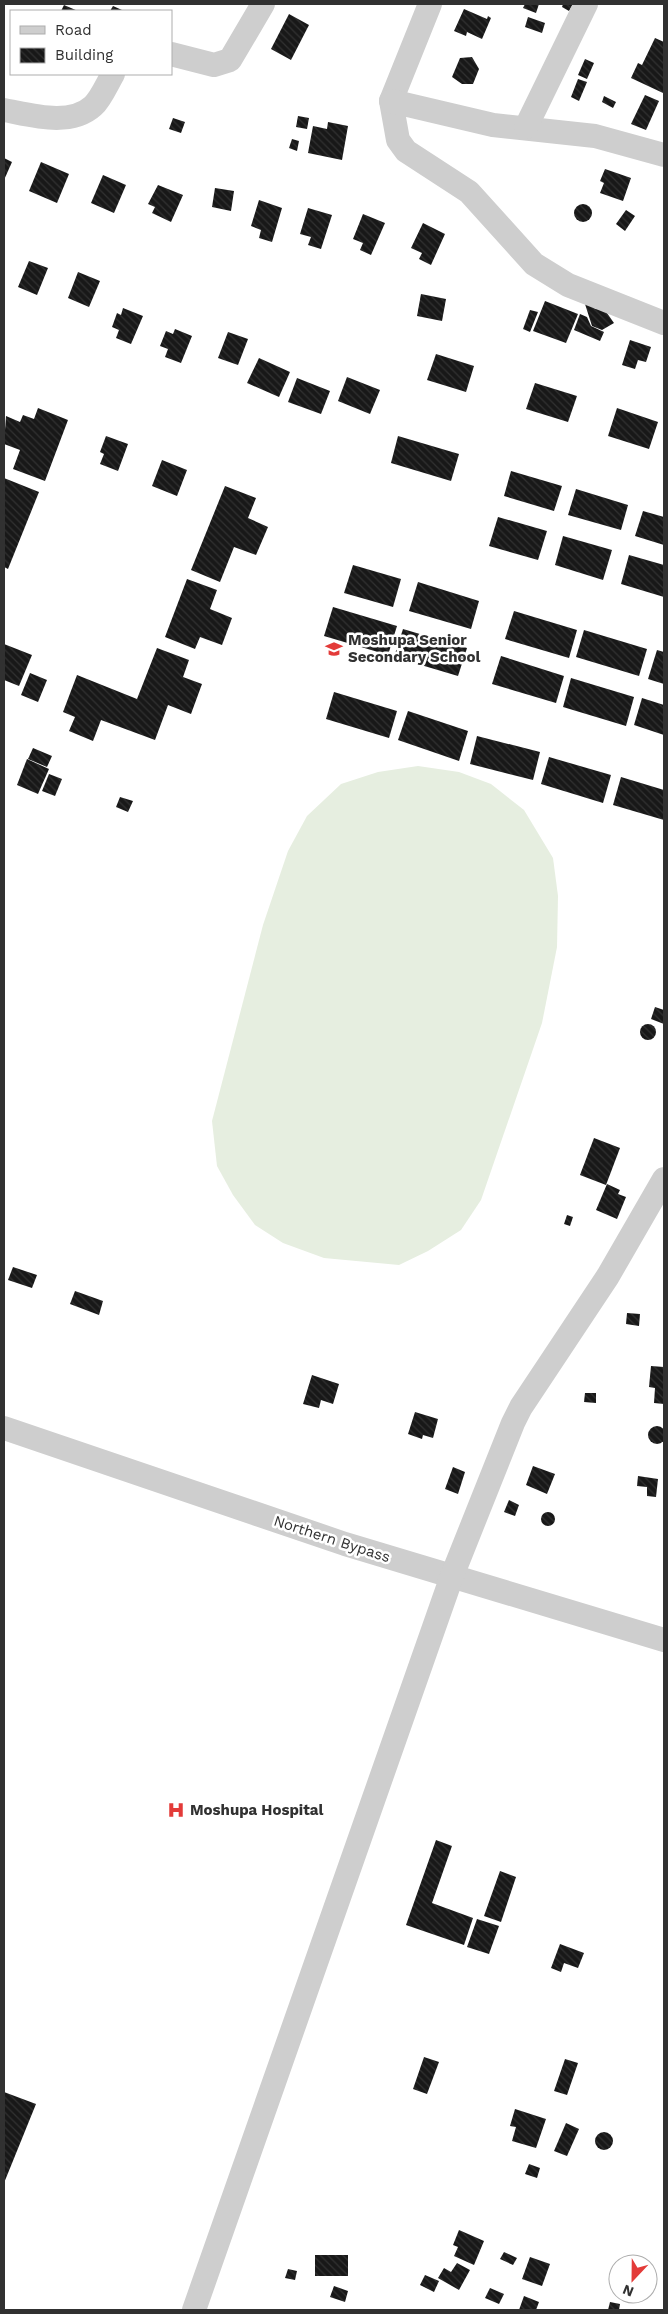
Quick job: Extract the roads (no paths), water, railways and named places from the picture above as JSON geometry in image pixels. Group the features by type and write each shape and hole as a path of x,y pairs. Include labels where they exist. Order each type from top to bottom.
{"street":[{"path":"172,54 214,65 230,60 263,4"},
{"path":"430,4 391,101 398,140 406,151 469,192 534,264 568,285 664,323"},
{"path":"526,127 586,4"},
{"path":"4,110 66,118 83,113 94,105 112,75"},
{"path":"391,101 493,125 526,127 595,136 664,155"},
{"path":"194,2310 452,1576 521,1407 608,1276 663,1183"},
{"name":"Northern Bypass","path":"4,1428 345,1544 664,1640"}],"place":[{"name":"Moshupa Senior Secondary School","path":"334,649"},
{"name":"Moshupa Hospital","path":"176,1810"}]}
